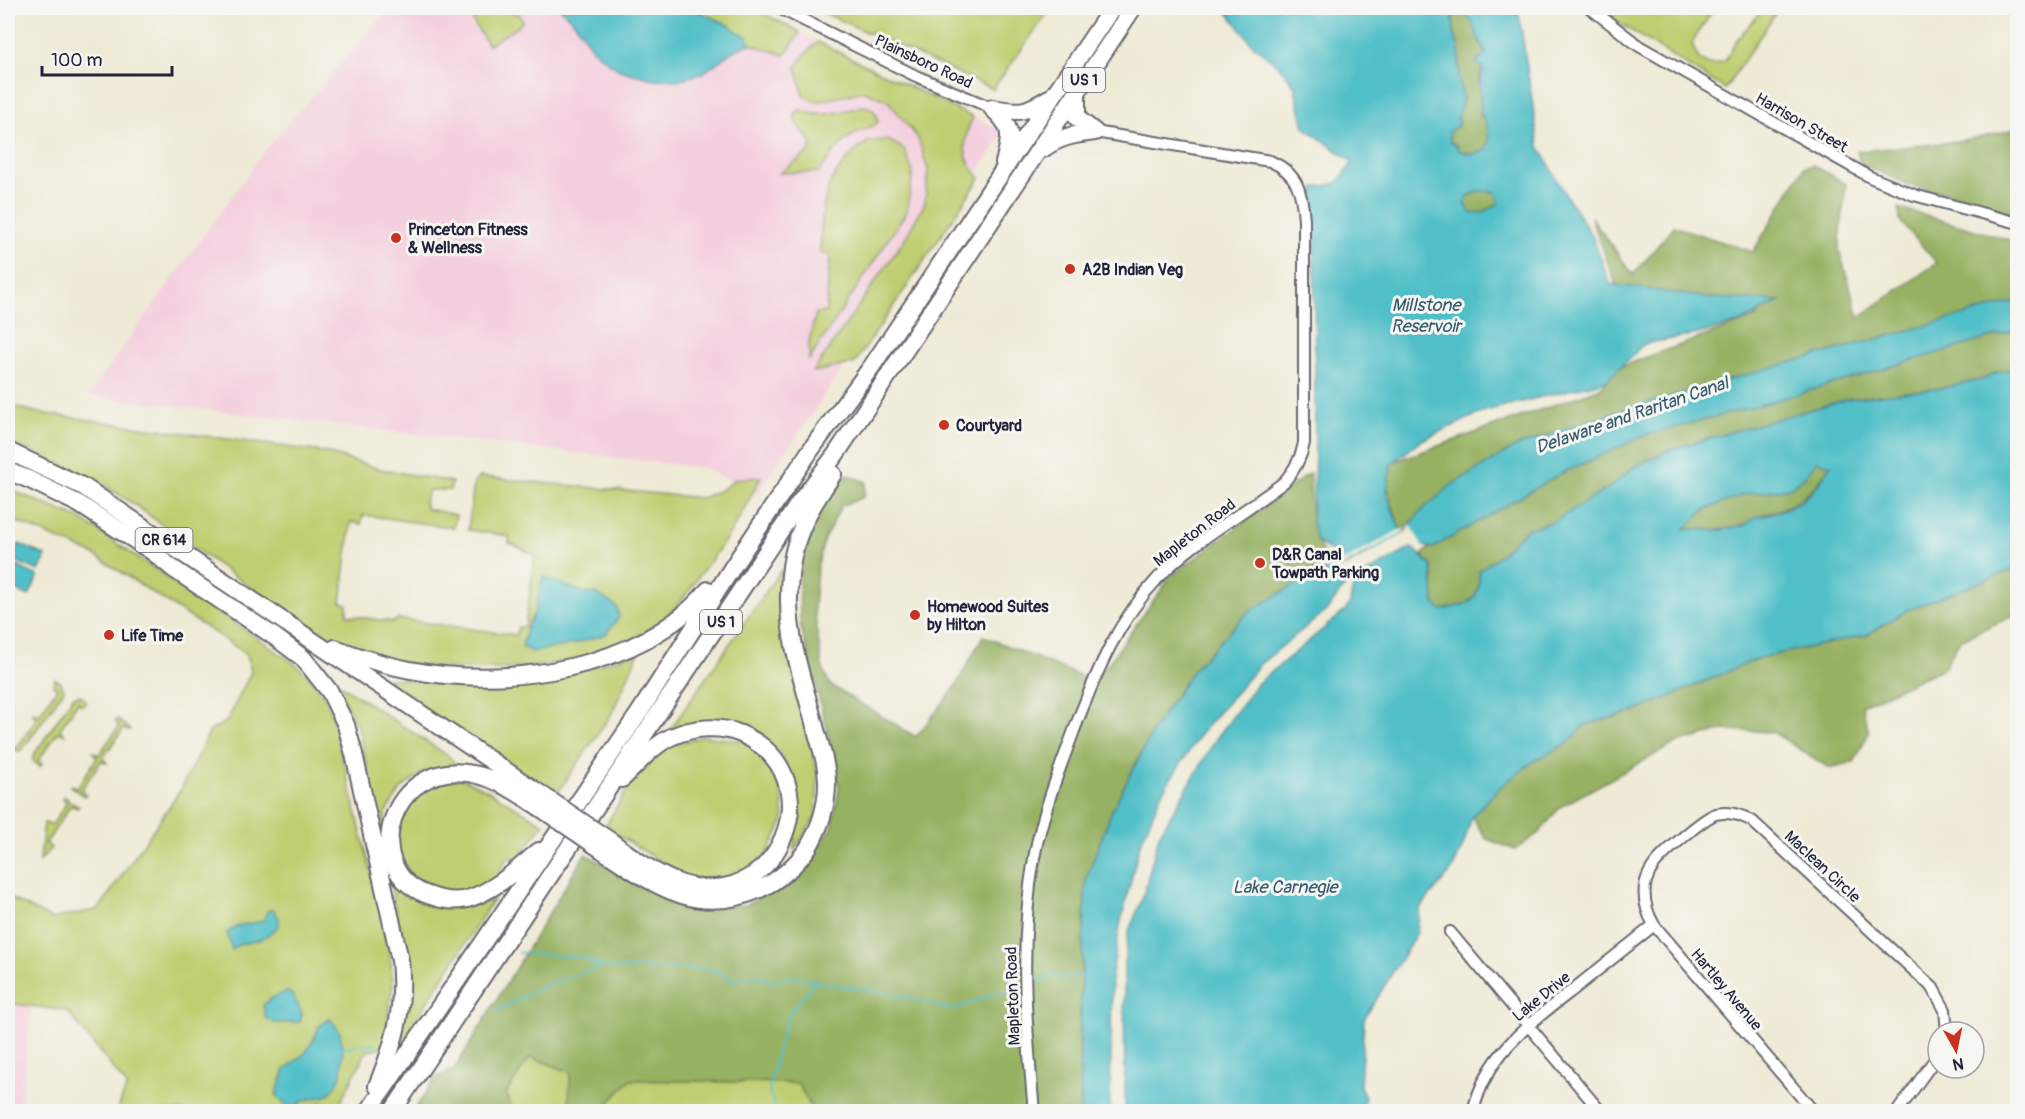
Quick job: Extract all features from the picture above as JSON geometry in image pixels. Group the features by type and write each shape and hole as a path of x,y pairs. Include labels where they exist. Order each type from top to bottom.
{"highway":[{"name":"US 1","path":"367,1112 641,710 734,565 1000,177 1112,8"},
{"name":"US 1","path":"392,1112 799,503 836,454 1133,8"},
{"path":"1077,90 1077,118 1095,132"},
{"path":"992,108 1025,111 1053,96"},
{"path":"992,108 1009,126 1010,136 1000,177"},
{"path":"1038,153 1052,142 1066,136 1095,132"},
{"name":"CR 614","path":"8,452 84,487 314,641"},
{"path":"605,845 636,873 666,890 695,899 712,900 739,897 772,883 802,856 816,835 824,808 827,780 823,752 792,638 790,573 804,521 835,470 836,454"},
{"name":"CR 614","path":"8,471 79,504 153,552"},
{"path":"153,552 179,564 460,751 523,796"},
{"path":"153,552 172,568 303,658 330,692 346,725 395,934 401,975 400,1014 395,1037 367,1112"},
{"path":"314,641 378,662 431,674 497,676 567,667 621,651 644,641 688,612 723,573 734,565"},
{"path":"314,641 605,845 675,881 697,887 717,888 751,877 775,854 787,826 789,805 784,777 767,751 758,742 736,732 716,728 698,729 669,738 657,746 608,791"},
{"path":"542,802 523,796 485,778 462,772 442,774 421,782 400,802 392,822 390,849 396,868 405,879 425,894 452,901 466,899 497,885 552,841"}],"street":[{"name":"Plainsboro Road","path":"779,8 915,76 992,108"},
{"name":"Harrison Street","path":"1590,8 1639,46 1870,177 1914,195 2018,223"},
{"name":"Mapleton Road","path":"1034,1112 1024,992 1030,888 1041,830 1058,771 1104,655 1128,615 1159,577 1188,551 1284,482 1302,457 1304,443 1304,220 1302,195 1298,185 1287,170 1270,161 1095,132"},
{"name":"Maclean Circle","path":"1648,874 1655,864 1705,819 1723,813 1744,816 1933,988 1941,998 1946,1020"},
{"name":"Hartley Avenue","path":"1648,874 1644,895 1645,906 1654,926 1814,1112"},
{"name":"Lake Drive","path":"1473,1112 1480,1088 1493,1064 1510,1041 1654,926"},
{"path":"1450,932 1601,1112"},
{"path":"1898,1112 1926,1072"}],"shaded area":[{"path":"390,8 746,8 1005,132 757,494 704,468 88,396 265,150"},
{"path":"1988,8 2017,8 2017,24"},
{"path":"8,963 36,966 19,1111 8,1112"}],"green space":[{"path":"469,8 485,8 519,14 523,21 516,28 488,45 474,23"},
{"path":"691,8 753,8 800,32 785,55 750,44 748,37 729,25"},
{"path":"813,8 1051,8 993,89"},
{"path":"1602,8 1714,8 1692,43 1700,59 1708,64 1725,61 1735,42 1764,8 1774,8 1775,14 1725,89 1622,25"},
{"path":"1459,11 1470,19 1486,54 1479,79 1482,100 1481,115 1487,127 1488,146 1487,150 1473,154 1460,151 1450,142 1449,132 1458,125 1458,115 1463,99 1459,78 1459,49 1454,33 1453,18"},
{"path":"818,42 973,117 965,141 965,149 969,164 980,178 855,363 813,372 904,240 925,203 928,170 918,138 888,101 865,91 816,102 804,96 796,68 804,55"},
{"path":"864,106 874,111 878,122 845,141 819,172 780,173 809,152 812,144 795,120 795,113 801,110 815,114 831,114"},
{"path":"2017,128 2017,214 1994,209 1968,198 1908,185 1860,163 1857,151 1958,141"},
{"path":"888,140 904,149 913,172 907,211 809,360 809,341 816,313 826,312 830,255 820,253 823,208 830,182 849,157 869,141"},
{"path":"1813,165 1846,184 1839,250 1859,317 1937,263 1900,221 1899,208 2017,242 2017,368 1997,372 1985,379 1942,388 1847,399 1672,449 1634,467 1613,485 1555,521 1527,529 1480,571 1478,589 1471,600 1459,606 1441,610 1434,603 1432,566 1422,555 1433,544 1418,516 1400,531 1384,475 1393,462 1599,389 1620,367 1757,317 1616,285 1591,217 1633,275 1674,226 1753,252 1804,167"},
{"path":"1479,191 1495,192 1499,201 1498,205 1484,212 1471,214 1464,204 1468,196"},
{"path":"8,405 39,413 323,452 380,469 452,482 450,490 429,490 424,502 427,509 456,515 453,529 363,515 361,524 351,522 341,602 347,604 347,615 393,622 398,619 516,635 518,627 525,627 535,555 509,543 509,536 468,530 474,483 480,477 701,498 723,489 735,479 761,477 729,534 685,597 668,615 635,638 594,654 547,664 497,669 447,668 399,661 355,650 319,633 248,586 126,499 68,468 8,443","holes":["544,577 587,594 527,627 535,612"]},
{"path":"1817,461 1831,464 1809,493 1793,504 1728,529 1683,529 1705,510 1742,495 1790,488 1805,476"},
{"path":"1310,473 1311,508 1316,538 1327,560 1317,572 1248,612 1193,670 1155,727 1113,808 1086,879 1080,1020 1081,1111 895,1112 869,1105 861,1111 813,1111 798,1083 630,1080 601,1111 569,1111 570,1072 530,1057 506,1093 513,1111 413,1112 436,1077 454,1070 585,854 687,908 746,905 794,878 832,828 839,788 800,624 799,579 808,537 826,498 847,474 866,482 864,497 841,506 824,541 817,568 814,609 822,666 830,685 916,737 954,689 983,636 1088,679 1105,668 1171,576"},
{"path":"8,489 79,518 294,663 308,675 329,704 388,939 393,983 384,1046 366,1052 336,1111 321,1102 305,1111 117,1111 127,1086 67,1011 8,1003 8,897 52,919 99,909 179,792 210,731 227,721 251,672 247,654 93,554 8,518"},
{"path":"2017,568 2017,614 1960,640 1944,668 1862,705 1869,733 1854,762 1829,768 1773,732 1725,730 1676,743 1560,807 1539,833 1515,850 1486,839 1472,816 1499,788 1534,761 1567,743 1585,725 1636,711 1759,658 1867,635 1907,610"},
{"path":"781,570 781,623 818,775 816,816 794,850 796,788 779,752 744,727 665,737"},
{"path":"639,652 611,715 556,795 412,703 386,679 543,682"},
{"path":"55,679 61,682 64,690 23,749 18,752 11,746 17,748 37,718 33,712 39,715 57,688 53,685"},
{"path":"336,682 447,755 458,766 424,772 402,788 386,812 382,838 359,731"},
{"path":"79,695 86,702 82,705 78,702 60,729 64,734 58,732 38,761 42,764 40,767 33,761 33,756 73,697"},
{"path":"117,719 130,730 123,729 103,758 107,763 101,761 81,790 86,794 84,796 70,786 77,788 97,758 93,752 99,755 119,726 115,722"},
{"path":"703,736 751,742 781,784 784,820 766,856 736,877 692,881 605,827 633,779 667,747"},
{"path":"463,779 485,789 544,824 517,859 507,858 495,881 470,892 438,894 413,878 395,848 402,809 416,793 438,781"},
{"path":"63,796 79,807 71,805 46,843 51,848 40,861 44,823 52,825 67,802"},
{"path":"385,860 420,902 455,908 493,900 399,1046 409,974"},
{"path":"530,1057 571,1072 569,1111 513,1111 506,1093"},
{"path":"630,1080 798,1083 813,1111 601,1112"}],"water":[{"path":"560,8 691,8 729,25 748,37 750,44 733,51 703,73 678,80 653,79 619,70 608,62 592,49 576,24"},
{"name":"Millstone Reservoir","path":"1220,8 1518,8 1539,146 1564,192 1592,235 1610,284 1710,298 1780,301 1742,322 1698,334 1644,344 1606,381 1485,411 1422,440 1391,464 1387,494 1402,535 1423,509 1454,483 1517,446 1613,413 2017,301 2017,330 1753,407 1646,435 1558,475 1433,548 1410,543 1351,577 1328,609 1259,665 1201,733 1162,792 1139,847 1120,925 1112,972 1110,1111 1081,1112 1080,1020 1086,879 1113,808 1155,727 1193,670 1248,612 1317,572 1345,567 1374,550 1346,566 1342,558 1316,541 1312,523 1315,454 1314,188 1337,183 1353,162 1304,127 1294,85 1279,66 1253,45 1229,14","holes":["1459,11 1470,19 1486,53 1476,63 1483,69 1480,86 1481,115 1487,127 1488,146 1487,150 1473,154 1460,151 1450,142 1449,132 1458,125 1458,115 1463,99 1459,78 1459,49 1454,33 1453,18","1479,191 1495,192 1499,201 1497,205 1484,212 1472,214 1464,204 1468,196"]},
{"name":"Lake Carnegie","path":"2017,368 2017,568 1907,610 1867,635 1759,658 1636,711 1585,725 1568,743 1534,761 1499,788 1472,816 1463,846 1452,870 1420,908 1417,933 1364,1019 1360,1087 1365,1097 1361,1111 1125,1111 1124,965 1128,933 1142,900 1159,835 1216,739 1257,684 1346,610 1350,603 1354,580 1412,547 1432,566 1434,603 1441,610 1459,606 1471,600 1475,595 1478,589 1479,571 1527,529 1555,521 1613,485 1634,467 1672,449 1847,399 1942,388 1985,379 1997,372","holes":["1817,461 1831,465 1815,489 1800,502 1777,512 1755,517 1745,525 1723,530 1684,529 1705,510 1742,495 1790,488 1805,476"]},
{"path":"19,544 46,556 39,571 12,559"},
{"path":"8,556 10,563 38,576 29,596 8,586"},
{"path":"543,577 587,594 596,593 617,607 619,617 606,634 574,644 532,652 522,647 527,627 535,612"},
{"path":"268,910 274,910 279,919 279,926 262,939 238,945 232,950 227,933 236,926 263,921"},
{"path":"286,992 292,994 302,1013 300,1022 274,1023 265,1017 263,1005"},
{"path":"330,1019 339,1030 343,1047 341,1075 335,1088 326,1096 305,1100 294,1108 284,1104 276,1094 285,1070 306,1052 319,1026"}],"pier":[{"path":"1411,525 1422,546 1421,549 1418,548 1420,550 1411,547 1353,580 1350,585 1351,583 1349,585 1336,569 1345,567 1405,533"},
{"path":"1401,529 1403,532 1344,565 1342,562"}],"waterway":[{"path":"519,953 582,957 605,968 712,969 733,980 760,976 771,982 790,977 902,996 952,1010 1022,986"},
{"path":"496,1011 550,983 601,967"},
{"path":"1030,983 1051,977 1084,976"},
{"path":"777,1112 769,1091 777,1051 789,1013 815,982"},
{"path":"343,1047 374,1044"}],"place":[{"name":"Princeton Fitness & Wellness","path":"396,238"},
{"name":"A2B Indian Veg","path":"1070,269"},
{"name":"Courtyard","path":"944,425"},
{"name":"D&R Canal Towpath Parking","path":"1260,563"},
{"name":"Homewood Suites by Hilton","path":"915,615"},
{"name":"Life Time","path":"109,635"}],"water label":[{"name":"Delaware and Raritan Canal","path":"1632,415"}]}
